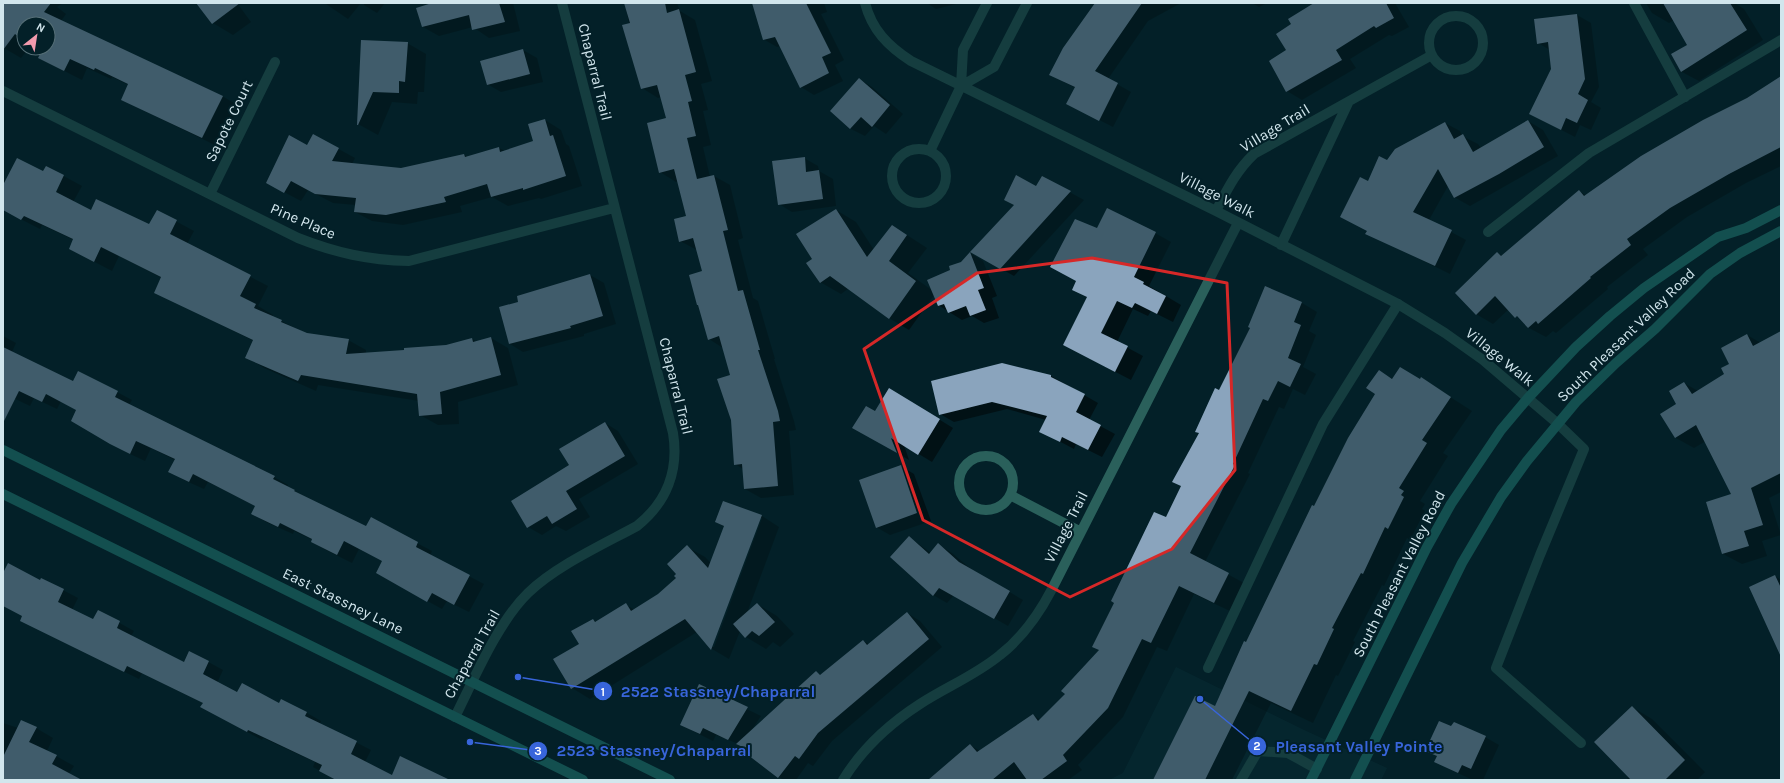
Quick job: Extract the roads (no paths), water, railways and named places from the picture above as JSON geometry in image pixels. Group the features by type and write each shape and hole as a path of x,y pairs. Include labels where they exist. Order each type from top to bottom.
{"street":[{"name":"Chaparral Trail","path":"455,716 504,623 528,593 556,572 637,526 647,518 663,497 673,473 675,459 673,433 562,3"},
{"name":"Village Walk","path":"865,3 872,23 883,39 894,50 911,61 1216,211 1398,304 1446,333 1483,360 1557,423 1584,449 1540,555 1496,668 1580,743"},
{"path":"930,152 961,86 963,50 987,3"},
{"path":"961,86 994,67 1027,3"},
{"path":"1634,3 1685,97"},
{"path":"1462,16 1473,22 1481,32 1483,41 1482,50 1478,58 1471,65 1454,70 1445,68 1432,55 1429,47 1432,30 1444,18 1462,16"},
{"path":"1488,232 1590,154 1781,40"},
{"name":"Village Trail","path":"1216,211 1234,176 1243,164 1254,154 1432,55"},
{"name":"Sapote Court","path":"210,194 275,62"},
{"name":"Pine Place","path":"3,91 298,238 327,249 356,257 381,261 409,261 614,208"},
{"path":"1281,245 1348,103"},
{"path":"916,149 930,152 939,158 944,166 946,175 945,183 941,192 926,202 908,200 901,196 895,188 892,176 895,163 900,156 908,151 916,149"},
{"name":"South Pleasant Valley Road","path":"1312,780 1423,554 1451,504 1474,467 1528,398 1576,347 1644,288 1718,237 1746,228 1781,210"},
{"name":"Village Trail","path":"842,780 859,756 888,727 921,704 985,666 1016,641 1042,607 1238,223"},
{"name":"South Pleasant Valley Road","path":"1355,780 1477,536 1505,491 1557,423 1616,363 1656,329 1710,274 1740,253 1781,231"},
{"path":"1208,668 1324,424 1398,304"},
{"name":"East Stassney Lane","path":"3,450 670,780"},
{"path":"983,456 992,456 1000,460 1011,472 1013,481 1010,495 1001,505 993,509 984,510 975,507 962,495 959,487 959,478 962,470 967,463 983,456"},
{"path":"3,494 583,780"},
{"path":"1010,495 1081,532"},
{"path":"1241,780 1258,751 1288,753 1317,769"}],"place":[{"name":"2522 Stassney/Chaparral","path":"518,677"},
{"name":"Pleasant Valley Pointe","path":"1200,699"},
{"name":"2523 Stassney/Chaparral","path":"470,742"}]}
